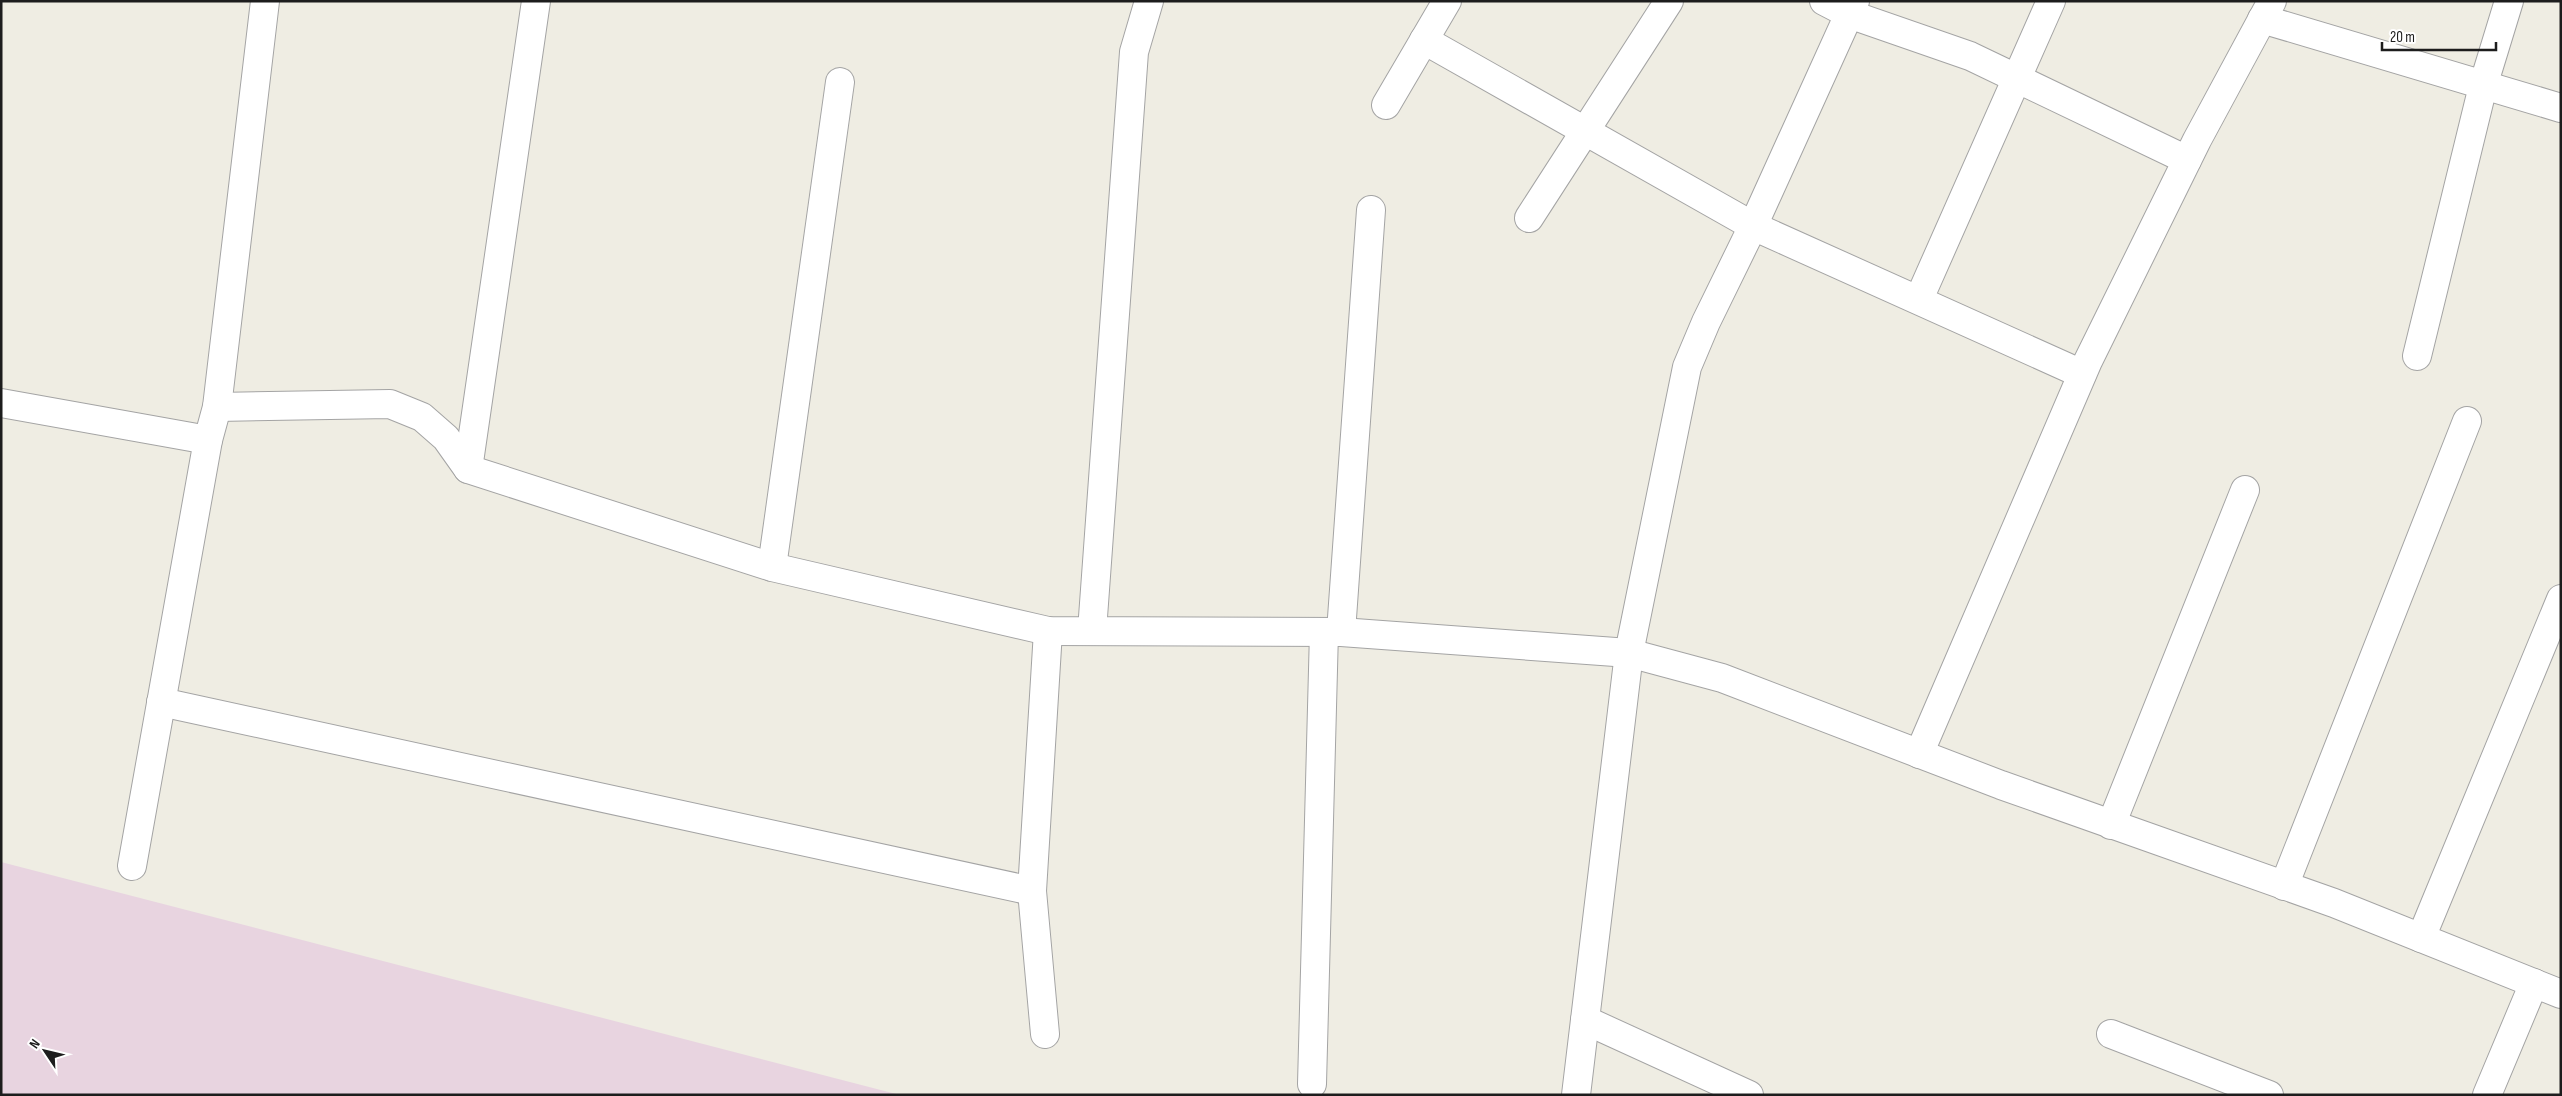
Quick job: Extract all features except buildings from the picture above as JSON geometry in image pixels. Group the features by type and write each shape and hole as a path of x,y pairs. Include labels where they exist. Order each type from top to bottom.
{"street":[{"path":"132,866 208,440 217,407 266,1"},
{"path":"468,469 536,1"},
{"path":"1092,631 1134,52 1149,1"},
{"path":"1386,105 1447,1"},
{"path":"1529,218 1669,1"},
{"path":"1824,1 1852,8 1970,56 2187,160"},
{"path":"1919,300 2051,1"},
{"path":"2417,356 2484,86 2510,1"},
{"path":"1576,1095 1629,653 1687,367 1706,322 1753,226 1852,8"},
{"path":"1919,754 2082,374 2187,160 2267,10 2484,86 2561,108"},
{"path":"1424,40 1753,226 2082,374"},
{"path":"772,567 840,82"},
{"path":"1312,1084 1333,632 1372,210"},
{"path":"1,404 208,440"},
{"path":"217,407 390,404 422,417 446,438 468,469 772,567 1048,631 1333,632 1629,653 1722,678 1919,754 2284,886 2561,994"},
{"path":"2284,886 2467,421"},
{"path":"2111,824 2245,490"},
{"path":"2421,938 2561,599"},
{"path":"1045,1034 1032,891 1048,631"},
{"path":"161,702 1032,891"},
{"path":"2487,1095 2534,984"},
{"path":"1585,1020 1749,1095"},
{"path":"2111,1034 2268,1095"}],"shaded area":[{"path":"1,862 900,1095 1,1095"}]}
